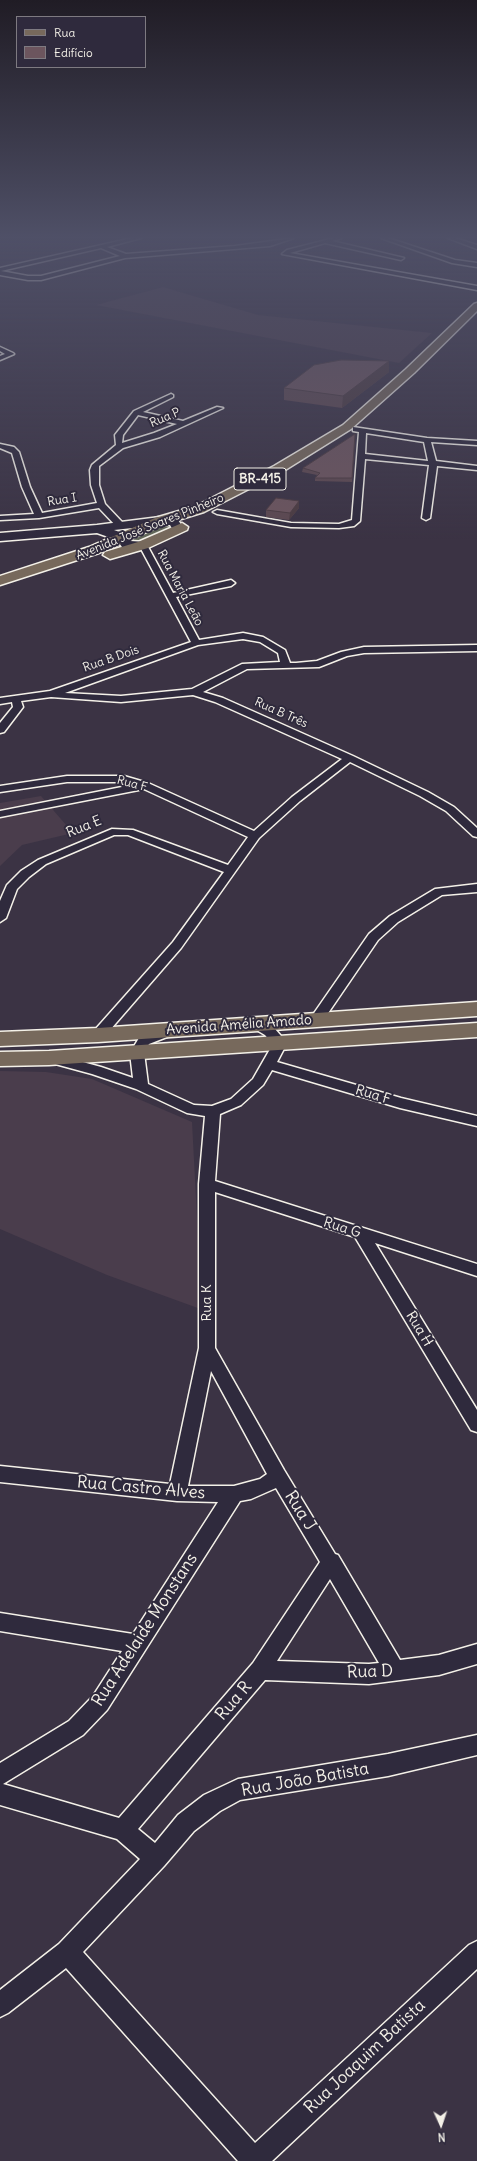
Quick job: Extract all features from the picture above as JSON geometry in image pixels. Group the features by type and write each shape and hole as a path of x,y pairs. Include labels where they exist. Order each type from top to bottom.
{"main road":[{"name":"Avenida José Soares Pinheiro","path":"0,581 94,550 120,531 160,521 208,506 278,469 346,427 410,371 443,339"},
{"name":"Avenida José Soares Pinheiro","path":"0,590 143,545 216,512 285,474 360,429 403,391 454,339"},
{"path":"160,521 174,522 178,529"},
{"path":"0,538 97,529 120,531 126,544 143,545"},
{"name":"Avenida Amélia Amado","path":"0,1039 98,1035 477,1008"},
{"name":"Avenida Amélia Amado","path":"0,1059 137,1053 477,1030"}],"street":[{"path":"0,348 11,353 10,355 0,358"},
{"path":"136,412 171,396"},
{"name":"Rua P","path":"101,505 95,485 94,470 101,459 120,446 157,435 219,408"},
{"path":"136,412 182,423"},
{"name":"Rua P","path":"120,446 118,441 119,435 136,412"},
{"path":"216,512 291,525 339,526 351,524 356,521 361,456 360,429 427,440 477,443"},
{"path":"426,518 433,464 427,440"},
{"path":"0,446 11,449 15,452 26,487 40,516"},
{"path":"361,456 477,468"},
{"path":"101,505 120,531"},
{"name":"Rua I","path":"0,518 40,516 101,505"},
{"name":"Rua Maria Leão","path":"143,545 196,643"},
{"path":"170,596 231,583"},
{"name":"Rua B Dois","path":"0,700 16,700 33,695 52,694 196,643 230,637 259,639 273,645 282,652 286,666"},
{"path":"194,692 245,666 319,664 344,654 364,650 477,648"},
{"name":"Rua B Três","path":"52,694 90,698 121,699 194,692 219,700 349,758 438,801 450,809 477,834"},
{"path":"0,730 18,707 16,700"},
{"path":"98,1035 177,945 255,836 296,799 349,758"},
{"name":"Rua F","path":"0,789 79,778 124,779 144,785 255,836"},
{"path":"0,814 144,785"},
{"name":"Rua E","path":"0,918 11,888 26,874 42,862 112,832 129,832 230,870"},
{"path":"317,1019 373,937 394,919 423,900 439,892 477,888"},
{"path":"49,1058 96,1070 141,1086 172,1102 192,1110 213,1111 236,1102 258,1082 280,1043 270,1032 255,1023"},
{"path":"141,1086 137,1053 144,1041 170,1030"},
{"name":"Rua F","path":"269,1064 400,1103 477,1121"},
{"name":"Rua K","path":"177,1492 207,1348 207,1184 213,1111"},
{"name":"Rua G","path":"207,1184 477,1270"},
{"name":"Rua H","path":"361,1234 477,1425"},
{"name":"Rua J","path":"207,1348 278,1476 331,1561 396,1672"},
{"name":"Rua Castro Alves","path":"0,1474 177,1492 234,1494 251,1491 278,1476"},
{"name":"Rua Adelaide Monstans","path":"0,1775 76,1728 100,1704 234,1494"},
{"name":"Rua R","path":"123,1830 182,1759 260,1670 331,1561"},
{"path":"0,1622 137,1644"},
{"name":"Rua D","path":"260,1670 369,1674 439,1666 477,1654"},
{"name":"Rua João Batista","path":"0,2005 67,1952 156,1858 186,1823 212,1803 238,1790 388,1765 477,1745"},
{"path":"0,1794 123,1830 156,1858"},
{"path":"67,1952 255,2161"},
{"name":"Rua Joaquim Batista","path":"255,2161 477,1953"}],"shaded area":[{"path":"273,339 426,339 399,363"},
{"path":"41,796 73,833 22,845 0,866 0,803"},
{"path":"0,1071 46,1072 92,1079 192,1122 200,1275 206,1311 107,1275 0,1229"}],"green space":[{"path":"168,523 174,528 143,542 128,539 134,534"}],"building":[{"path":"341,360 389,361 343,396 284,388 314,365"},
{"path":"355,434 352,478 315,478 320,473 303,468"},
{"path":"276,498 299,501 290,513 266,510"}]}
